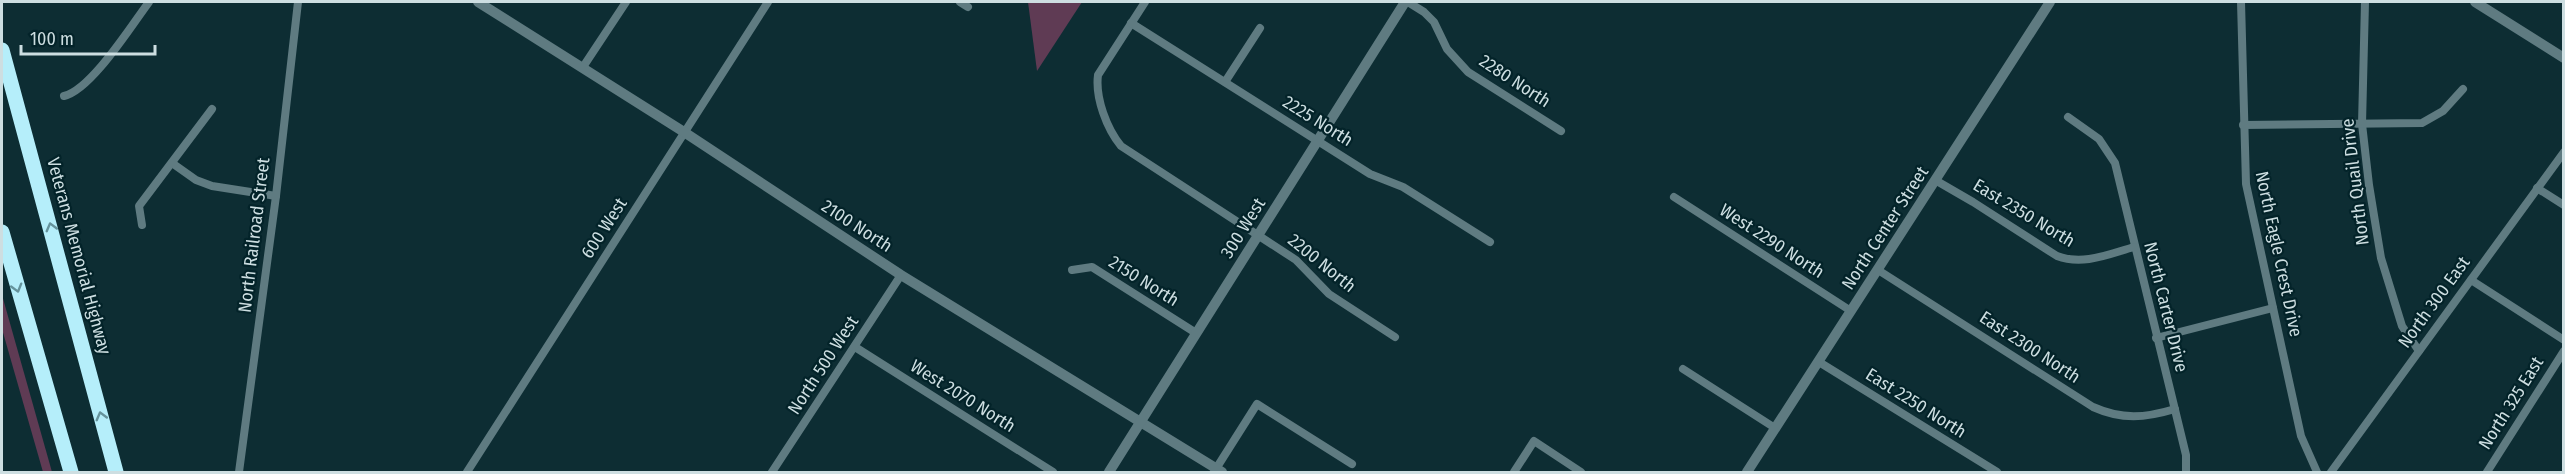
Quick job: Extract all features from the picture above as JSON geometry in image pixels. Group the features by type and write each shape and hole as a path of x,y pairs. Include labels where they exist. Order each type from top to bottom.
{"highway":[{"name":"Veterans Memorial Highway","path":"2,50 116,472"},
{"path":"2,232 71,472"}],"street":[{"path":"64,96 74,93 88,82 149,2"},
{"name":"North Railroad Street","path":"239,472 276,196 298,2"},
{"name":"2100 North","path":"478,2 684,132 901,275 1217,471"},
{"path":"583,67 626,2"},
{"name":"600 West","path":"467,472 768,2"},
{"path":"1131,23 1145,2"},
{"name":"2280 North","path":"1407,2 1424,12 1434,22 1447,49 1468,72 1561,131"},
{"name":"300 West","path":"1109,472 1407,2"},
{"name":"North Center Street","path":"1747,472 2050,2"},
{"name":"North Eagle Crest Drive","path":"2241,2 2246,184 2301,436 2317,472"},
{"name":"North Quail Drive","path":"2365,2 2362,124 2369,185 2381,258 2402,326 2419,351"},
{"path":"2475,2 2564,58"},
{"name":"2225 North","path":"1131,23 1370,174 1403,186 1490,242"},
{"name":"2200 North","path":"1131,23 1098,75 1097,85 1110,133 1121,146 1296,260 1329,294 1395,337"},
{"path":"1225,82 1260,28"},
{"path":"2243,125 2422,123 2443,111 2463,89"},
{"path":"142,225 139,206 212,109"},
{"name":"North Carter Drive","path":"2068,117 2089,129 2108,150 2115,163 2186,455 2186,472"},
{"name":"North 300 East","path":"2331,472 2564,152"},
{"path":"172,163 196,180 212,186 276,196"},
{"name":"East 2350 North","path":"1935,180 2057,256 2070,261 2084,261 2134,247"},
{"path":"2537,188 2564,205"},
{"name":"West 2290 North","path":"1674,197 1851,311"},
{"name":"2150 North","path":"1072,270 1092,267 1196,333"},
{"name":"East 2300 North","path":"1878,270 2093,407 2113,415 2132,417 2149,416 2175,409"},
{"name":"North 500 West","path":"772,472 901,275"},
{"path":"2471,280 2564,340"},
{"path":"2156,338 2273,308"},
{"name":"West 2070 North","path":"855,347 1053,472"},
{"name":"North 325 East","path":"2487,472 2564,351"},
{"name":"East 2250 North","path":"1819,362 1997,472"},
{"path":"1683,369 1775,428"},
{"path":"1217,471 1257,404 1352,464"},
{"path":"1514,472 1534,441 1581,472"}],"shaded area":[{"path":"1028,2 1082,2 1037,71"},
{"path":"2,295 52,472 43,472 2,329"}]}
